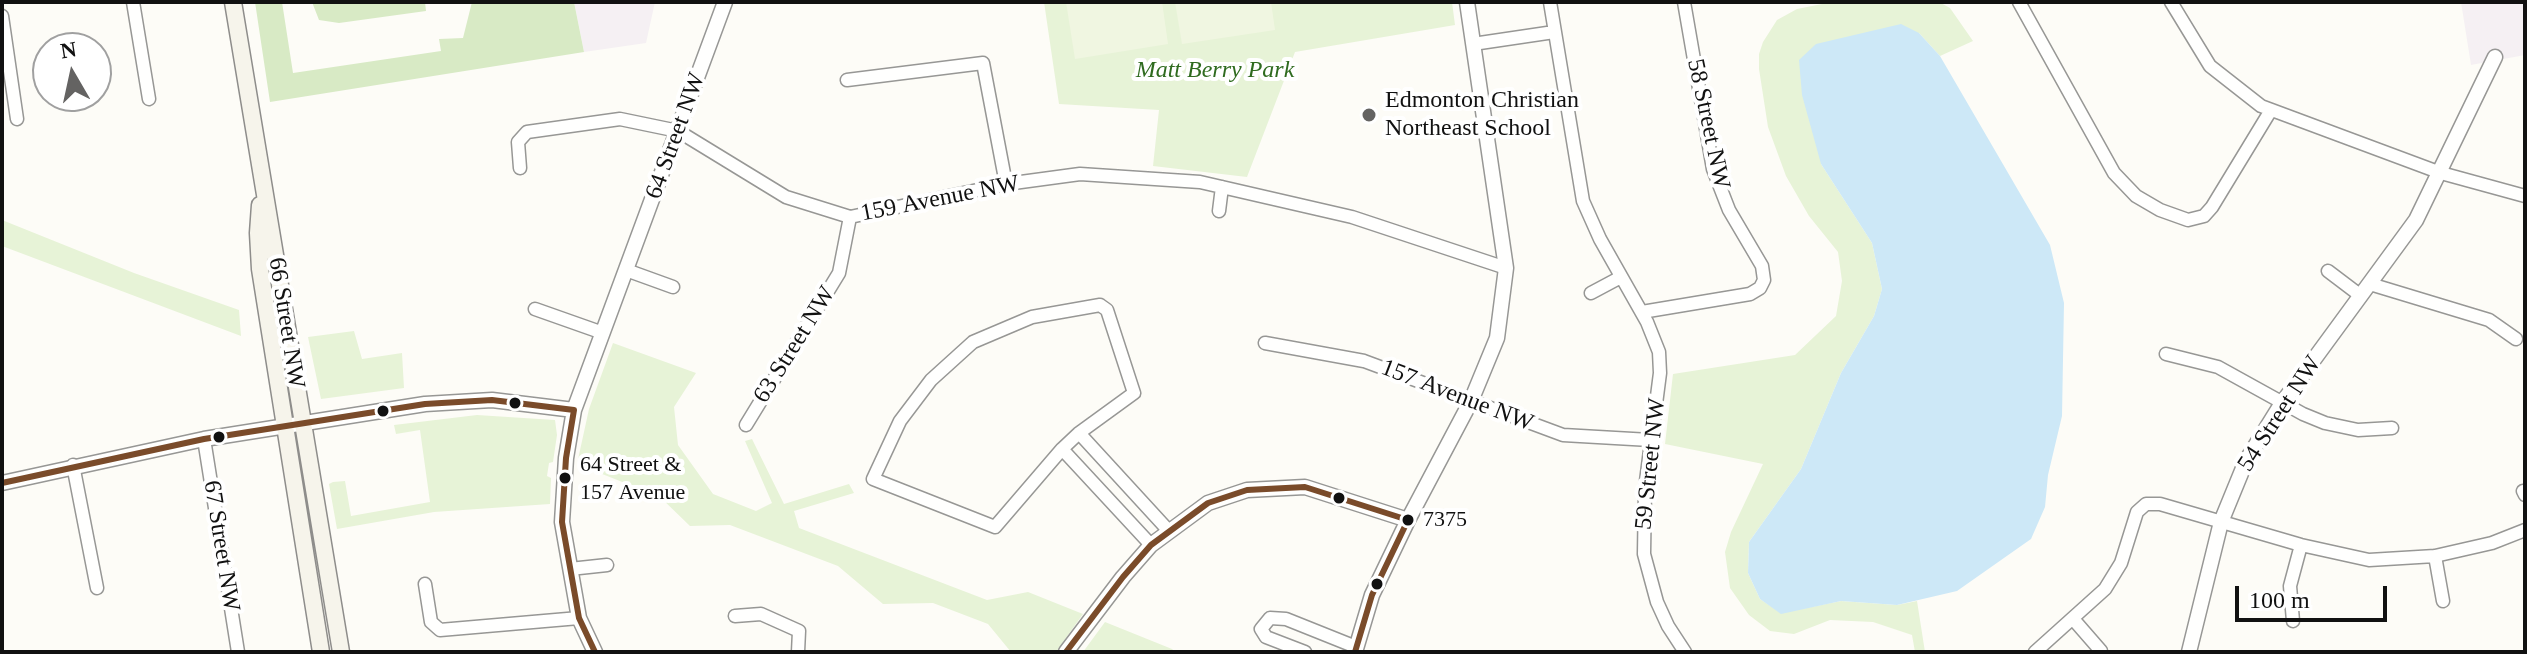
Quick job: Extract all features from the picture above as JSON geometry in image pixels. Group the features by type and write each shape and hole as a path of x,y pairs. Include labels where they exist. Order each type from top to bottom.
{"main road":[{"name":"66 Street NW","path":"233,2 341,652"},
{"name":"66 Street NW","path":"263,183 258,233 260,269 321,652"}],"street":[{"path":"133,2 149,99"},
{"name":"64 Street NW","path":"595,652 579,618 562,522 566,458 574,410 725,2"},
{"path":"1305,652 1266,637 1261,629 1270,618 1286,619 1355,649 1372,595 1471,401 1497,338 1506,268 1467,2"},
{"name":"59 Street NW","path":"1550,2 1583,201 1642,312 1656,341 1661,361 1645,489 1644,544 1646,567 1662,614 1685,652"},
{"name":"58 Street NW","path":"1642,312 1750,294 1763,284 1762,266 1729,210 1713,169 1684,2"},
{"path":"2019,2 2114,173 2136,196 2160,210 2188,220 2204,216 2271,110"},
{"path":"2171,2 2210,66 2249,98 2271,110 2441,173 2525,196"},
{"path":"2,16 17,119"},
{"path":"1473,44 1554,32"},
{"name":"54 Street NW","path":"2189,652 2221,522 2246,461 2282,403 2408,231 2441,173 2495,57"},
{"path":"847,80 983,63 1006,184"},
{"name":"159 Avenue NW","path":"520,168 518,142 527,132 620,119 678,131 786,197 850,217 1006,184 1080,174 1200,182 1352,217 1506,268"},
{"path":"1219,211 1222,187"},
{"name":"63 Street NW","path":"746,425 839,273 850,217"},
{"path":"626,270 673,287"},
{"path":"2328,271 2366,290 2489,320 2516,339"},
{"path":"1591,293 1621,277"},
{"path":"1100,305 1107,310 1134,393 1062,449 995,527 873,479 900,421 931,380 973,342 1032,317 1100,305"},
{"path":"535,309 603,333"},
{"name":"157 Avenue NW","path":"1265,343 1364,361 1563,435 1650,440"},
{"path":"2166,354 2218,367 2282,403 2337,427 2358,430 2392,428"},
{"path":"2,483 73,465 204,439 425,404 492,400 574,410"},
{"path":"1079,433 1168,530"},
{"name":"67 Street NW","path":"204,439 238,652"},
{"path":"1062,449 1151,545"},
{"path":"73,465 97,588"},
{"path":"1066,652 1151,545 1208,503 1247,490 1305,487 1408,520"},
{"path":"2035,652 2074,620 2110,581 2121,563 2137,512 2146,504 2160,504 2301,545 2369,560 2435,556 2492,543 2525,530"},
{"path":"2293,621 2290,586 2301,545"},
{"path":"2435,556 2443,601"},
{"path":"570,569 607,565"},
{"path":"425,584 431,622 440,630 579,618"},
{"path":"735,616 761,614 799,631 798,652"},
{"path":"2074,620 2101,651"},
{"name":"54 Street NW","path":"2194,635 2197,652"}],"shaded area":[{"path":"574,2 655,2 646,43 584,52"},
{"path":"2461,2 2525,2 2525,55 2471,65"}],"green space":[{"path":"255,2 282,2 293,73 441,51 439,39 463,38 472,2 574,2 584,52 270,102"},
{"path":"312,2 425,2 426,11 339,23 319,20"},
{"name":"Matt Berry Park","path":"1044,2 1452,2 1455,25 1295,52 1247,177 1153,166 1159,110 1059,104"},
{"path":"1066,2 1162,2 1168,44 1075,59"},
{"path":"1175,2 1271,2 1275,30 1182,44"},
{"path":"1832,2 1939,2 1950,8 1973,41 1940,56 1919,33 1821,164 1872,243 1882,289 1874,316 1841,373 1801,469 1749,542 1748,573 1760,599 1781,613 1841,601 1897,605 1917,601 1925,652 1915,652 1912,635 1873,622 1830,620 1794,634 1770,631 1749,615 1730,588 1725,552 1731,532 1763,464 1665,444 1673,374 1795,355 1836,316 1842,281 1838,252 1809,216 1786,176 1768,127 1759,69 1763,42 1777,20 1797,9"},
{"path":"2,220 134,273 239,310 241,336 2,246"},
{"path":"354,331 362,359 402,353 404,388 321,399 308,337"},
{"path":"613,343 696,373 674,407 678,445 713,494 756,511 772,503 745,441 752,439 784,504 849,484 854,493 794,511 799,528 987,600 1028,592 1083,614 1056,652 1011,652 988,624 933,603 883,604 838,566 730,525 690,526 660,497 577,464 589,409"},
{"path":"477,415 555,420 557,435 553,462 549,463 547,476 551,478 550,504 434,512 337,529 329,484 333,482 345,481 351,516 430,502 420,430 396,434 394,425"},
{"path":"1105,622 1172,649 1175,652 1083,652"}],"water":[{"path":"1901,24 1919,33 1940,56 2050,245 2064,303 2062,416 2048,475 2045,507 2031,539 1957,591 1897,605 1841,601 1781,614 1760,599 1748,573 1749,542 1801,469 1841,373 1874,316 1882,289 1872,243 1821,164 1802,95 1799,60 1816,44"}],"transit line":[{"path":"2,483 204,439 425,404 492,400 574,410"},
{"path":"574,410 566,458 562,522 579,618 595,652"},
{"path":"1066,652 1151,545 1208,503 1247,490 1305,487 1408,520"},
{"path":"1355,652 1372,595 1408,520"}],"place":[{"name":"Edmonton Christian Northeast School","path":"1369,115"},
{"name":"64 Street & 157 Avenue","path":"565,478"},
{"name":"7375","path":"1408,520"}]}
